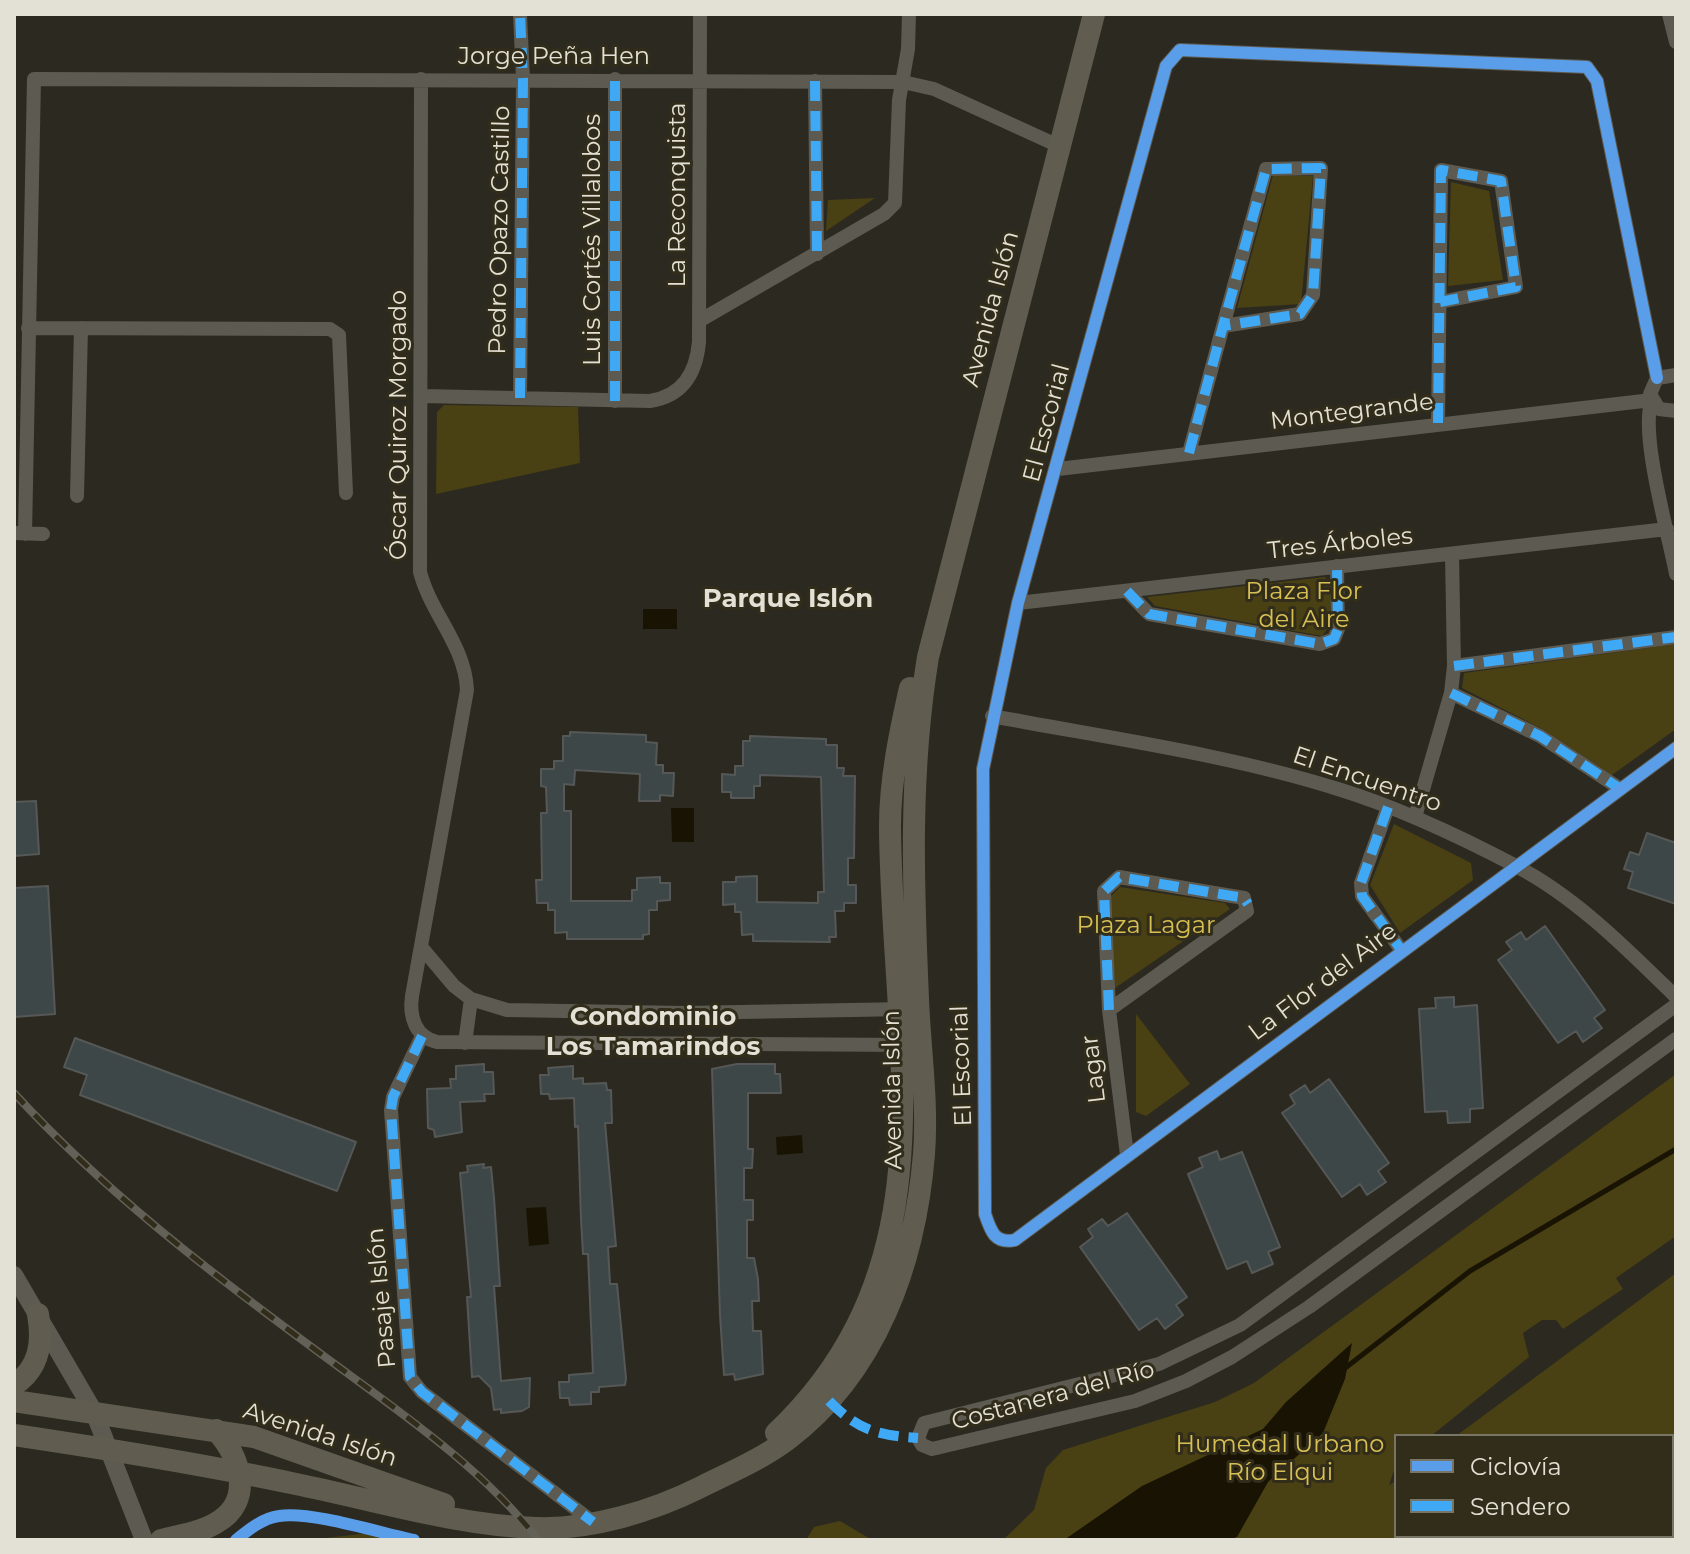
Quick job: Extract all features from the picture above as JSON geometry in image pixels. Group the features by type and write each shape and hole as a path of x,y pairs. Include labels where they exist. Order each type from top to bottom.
{"main road":[{"name":"Avenida Islón","path":"14,1435 239,1472 509,1527 540,1528 593,1522 656,1506 765,1455 819,1411 863,1358 888,1309 908,1250 921,1183 925,1115 909,1045 908,1009 913,780 921,698 937,617 1094,14"},
{"path":"14,1385 27,1374 38,1356 41,1335 38,1314"},
{"name":"Avenida Islón","path":"14,1401 216,1430 296,1450 509,1527"},
{"path":"161,1540 213,1526 228,1514 240,1494 239,1472 232,1453 216,1430"}],"street":[{"name":"Pedro Opazo Castillo","path":"520,14 523,79 520,398"},
{"name":"La Reconquista","path":"615,401 661,399 679,390 691,375 698,350 700,14"},
{"path":"699,321 884,214 895,203 909,14"},
{"path":"1669,14 1676,42"},
{"name":"El Escorial","path":"995,1237 985,1214 987,1182 981,964 983,769 1018,603 1058,469 1166,66 1180,50 1587,67 1597,81 1657,378"},
{"name":"Jorge Peña Hen","path":"28,328 34,79 903,82 934,89 1061,147"},
{"name":"Óscar Quiroz Morgado","path":"421,79 423,396 420,572 430,601 462,658 467,690 411,1004 414,1022 422,1036"},
{"name":"Luis Cortés Villalobos","path":"615,79 615,401"},
{"path":"815,81 817,254"},
{"path":"1189,453 1223,326 1266,169 1321,168 1313,295 1300,314 1223,326"},
{"path":"1438,423 1441,170 1501,181 1516,287 1440,302"},
{"path":"43,534 20,534 28,328 330,329 339,335 346,493"},
{"path":"77,496 81,328"},
{"path":"1676,375 1657,378 1651,388 1652,400 1648,410 1651,447 1676,574"},
{"path":"423,396 615,401"},
{"path":"1652,400 1659,409 1676,411"},
{"name":"Montegrande","path":"1058,469 1652,400"},
{"path":"1651,447 1660,424 1676,411"},
{"name":"Tres Árboles","path":"1018,603 1667,529"},
{"path":"1415,817 1451,693 1454,666 1452,554"},
{"path":"1127,591 1149,614 1320,644 1334,639 1338,629 1337,566"},
{"path":"1454,666 1676,637"},
{"path":"1451,693 1540,736 1619,788"},
{"name":"El Encuentro","path":"992,716 1258,767 1415,817 1518,867 1604,927 1676,997"},
{"name":"La Flor del Aire","path":"995,1237 1004,1242 1015,1240 1676,748"},
{"path":"1388,807 1361,883 1362,896 1402,951"},
{"name":"Lagar","path":"1109,1010 1247,911 1248,904 1244,898 1119,877 1110,882 1104,891 1109,1010 1127,1155"},
{"path":"422,948 454,986 471,999 507,1010 908,1009"},
{"path":"465,1043 471,999"},
{"name":"Costanera del Río","path":"1676,1005 1240,1325 1183,1355 1147,1368 924,1423 918,1438 922,1445 932,1449 1135,1401 1186,1381 1253,1344 1676,1039"},
{"path":"422,1036 437,1042 465,1043 909,1045"},
{"name":"Pasaje Islón","path":"422,1036 393,1097 394,1159 410,1377 422,1392 593,1522"},
{"path":"14,1275 94,1412 144,1540"},
{"path":"1240,1325 1253,1344"}],"green space":[{"path":"1273,175 1313,176 1301,304 1237,308"},
{"path":"1451,182 1489,191 1503,280 1448,286"},
{"path":"875,198 826,231 828,200"},
{"path":"444,405 578,407 580,463 436,494 437,412"},
{"name":"Plaza Flor del Aire","path":"1325,577 1332,586 1329,627 1322,636 1155,606 1147,597"},
{"path":"1676,644 1676,729 1612,775 1542,729 1462,688 1464,673"},
{"path":"1394,824 1471,863 1473,880 1400,933 1370,885"},
{"name":"Plaza Lagar","path":"1120,887 1225,903 1230,909 1115,988 1110,897"},
{"path":"1136,1014 1190,1084 1146,1116 1136,1112"},
{"name":"Humedal Urbano Río Elqui","path":"1676,1074 1676,1236 1616,1278 1623,1289 1563,1329 1556,1320 1542,1320 1523,1333 1529,1357 1433,1434 1394,1434 1394,1471 1389,1485 1394,1482 1394,1538 1674,1538 1674,1434 1459,1434 1676,1273 1676,1540 1003,1540 1034,1510 1046,1468 1063,1450 1215,1402 1254,1383"},
{"path":"840,1521 872,1540 806,1540 814,1527"},
{"path":"370,1533 400,1540 315,1540 316,1539"}],"shaded area":[{"path":"643,609 677,609 677,629 643,629"},
{"path":"671,808 694,808 694,842 672,842"},
{"path":"802,1135 803,1153 777,1155 776,1137"},
{"path":"546,1207 549,1244 529,1246 526,1208"},
{"path":"1352,1343 1345,1379 1323,1433 1268,1482 1237,1537 1228,1540 1064,1540 1142,1486 1263,1429 1286,1402"}],"building":[{"path":"570,732 646,735 646,742 657,743 656,765 663,765 663,773 674,773 673,796 660,795 660,801 639,801 640,774 575,770 574,785 564,784 564,811 571,811 571,901 632,901 632,890 637,890 637,878 660,877 660,883 670,883 670,900 657,901 657,910 649,910 649,934 643,935 643,939 567,939 567,932 555,933 555,910 548,910 548,903 537,903 536,880 542,880 541,813 547,813 546,787 541,786 541,769 554,769 554,761 563,761 563,736 570,736"},
{"path":"750,736 826,739 826,745 837,745 837,768 844,768 843,776 855,776 854,858 848,858 848,885 856,885 856,903 844,903 844,911 835,911 836,937 829,937 830,942 753,941 753,934 742,935 741,912 735,912 735,904 723,905 723,882 736,882 736,877 757,876 757,902 818,903 818,892 824,892 821,777 760,775 760,786 754,786 754,798 731,798 731,792 722,792 722,774 735,775 735,766 743,766 743,741 750,741"},
{"path":"36,801 39,854 14,856 14,802"},
{"path":"1647,833 1676,843 1676,904 1628,888 1633,872 1624,869 1630,852 1639,855"},
{"path":"48,886 55,1014 14,1017 14,888"},
{"path":"1545,926 1605,1010 1594,1018 1602,1028 1583,1042 1576,1031 1558,1043 1498,960 1512,950 1506,942 1521,932 1526,940"},
{"path":"1454,997 1454,1007 1477,1005 1483,1108 1470,1109 1470,1122 1448,1123 1447,1111 1425,1112 1419,1009 1436,1008 1435,998"},
{"path":"75,1038 356,1142 337,1191 80,1095 87,1075 64,1067"},
{"path":"484,1064 484,1072 493,1072 494,1094 484,1094 485,1101 460,1102 462,1132 435,1137 434,1130 428,1128 427,1089 451,1088 450,1079 456,1079 456,1066"},
{"path":"737,1064 775,1064 775,1074 780,1074 781,1093 748,1093 748,1149 753,1149 752,1168 744,1168 744,1200 753,1200 753,1220 747,1220 747,1258 754,1258 758,1279 759,1301 752,1301 753,1331 761,1331 763,1374 735,1380 734,1374 724,1375 712,1069"},
{"path":"573,1066 573,1079 583,1078 583,1084 606,1083 607,1090 611,1090 612,1123 605,1123 616,1246 608,1247 610,1284 617,1284 626,1378 625,1385 599,1387 599,1392 591,1392 591,1404 570,1405 569,1398 560,1398 559,1382 569,1382 569,1375 593,1373 588,1254 583,1254 578,1126 575,1127 574,1098 550,1099 549,1094 541,1094 540,1075 549,1075 548,1068"},
{"path":"1329,1079 1389,1163 1378,1171 1386,1182 1367,1195 1360,1184 1342,1197 1282,1113 1295,1104 1290,1095 1305,1085 1310,1093"},
{"path":"1217,1151 1220,1160 1242,1152 1280,1247 1268,1252 1273,1264 1252,1273 1247,1261 1227,1269 1188,1174 1203,1167 1199,1158"},
{"path":"484,1164 483,1168 491,1167 494,1198 500,1286 494,1286 501,1381 530,1378 529,1407 522,1411 501,1413 501,1409 494,1410 491,1388 479,1376 472,1377 467,1297 471,1297 460,1173 468,1172 467,1166"},
{"path":"1127,1213 1187,1297 1176,1305 1183,1315 1165,1329 1157,1318 1139,1330 1080,1247 1093,1237 1088,1229 1102,1219 1108,1226"}],"waterway":[{"path":"1344,1369 1470,1271 1676,1149"}],"railway":[{"path":"14,1093 83,1163 157,1228 462,1461 538,1540"}],"marked path":[{"path":"520,14 523,79 520,398"},
{"path":"615,79 615,401"},
{"path":"815,81 817,254"},
{"path":"1189,453 1217,346 1266,169 1321,168 1313,295 1300,314 1223,326"},
{"path":"1438,423 1441,170 1501,181 1516,287 1440,302"},
{"path":"1127,591 1149,614 1320,644 1334,639 1338,629 1337,566"},
{"path":"1454,666 1676,637"},
{"path":"1451,693 1540,736 1619,788"},
{"path":"1388,807 1361,883 1362,896 1402,951"},
{"path":"1109,1010 1104,891 1119,877 1244,898 1248,904"},
{"path":"422,1036 393,1097 391,1110 410,1377 422,1392 593,1522"},
{"path":"829,1401 869,1430 918,1438"}],"cycle path":[{"path":"1657,378 1597,81 1587,67 1180,50 1166,66 1018,603 983,769 985,1214 992,1231 1003,1240 1015,1240 1676,748"},
{"path":"236,1540 267,1519 293,1515 414,1540"}],"district":[{"name":"Parque Islón","path":"788,599"},
{"name":"Condominio Los Tamarindos","path":"653,1032"}]}
